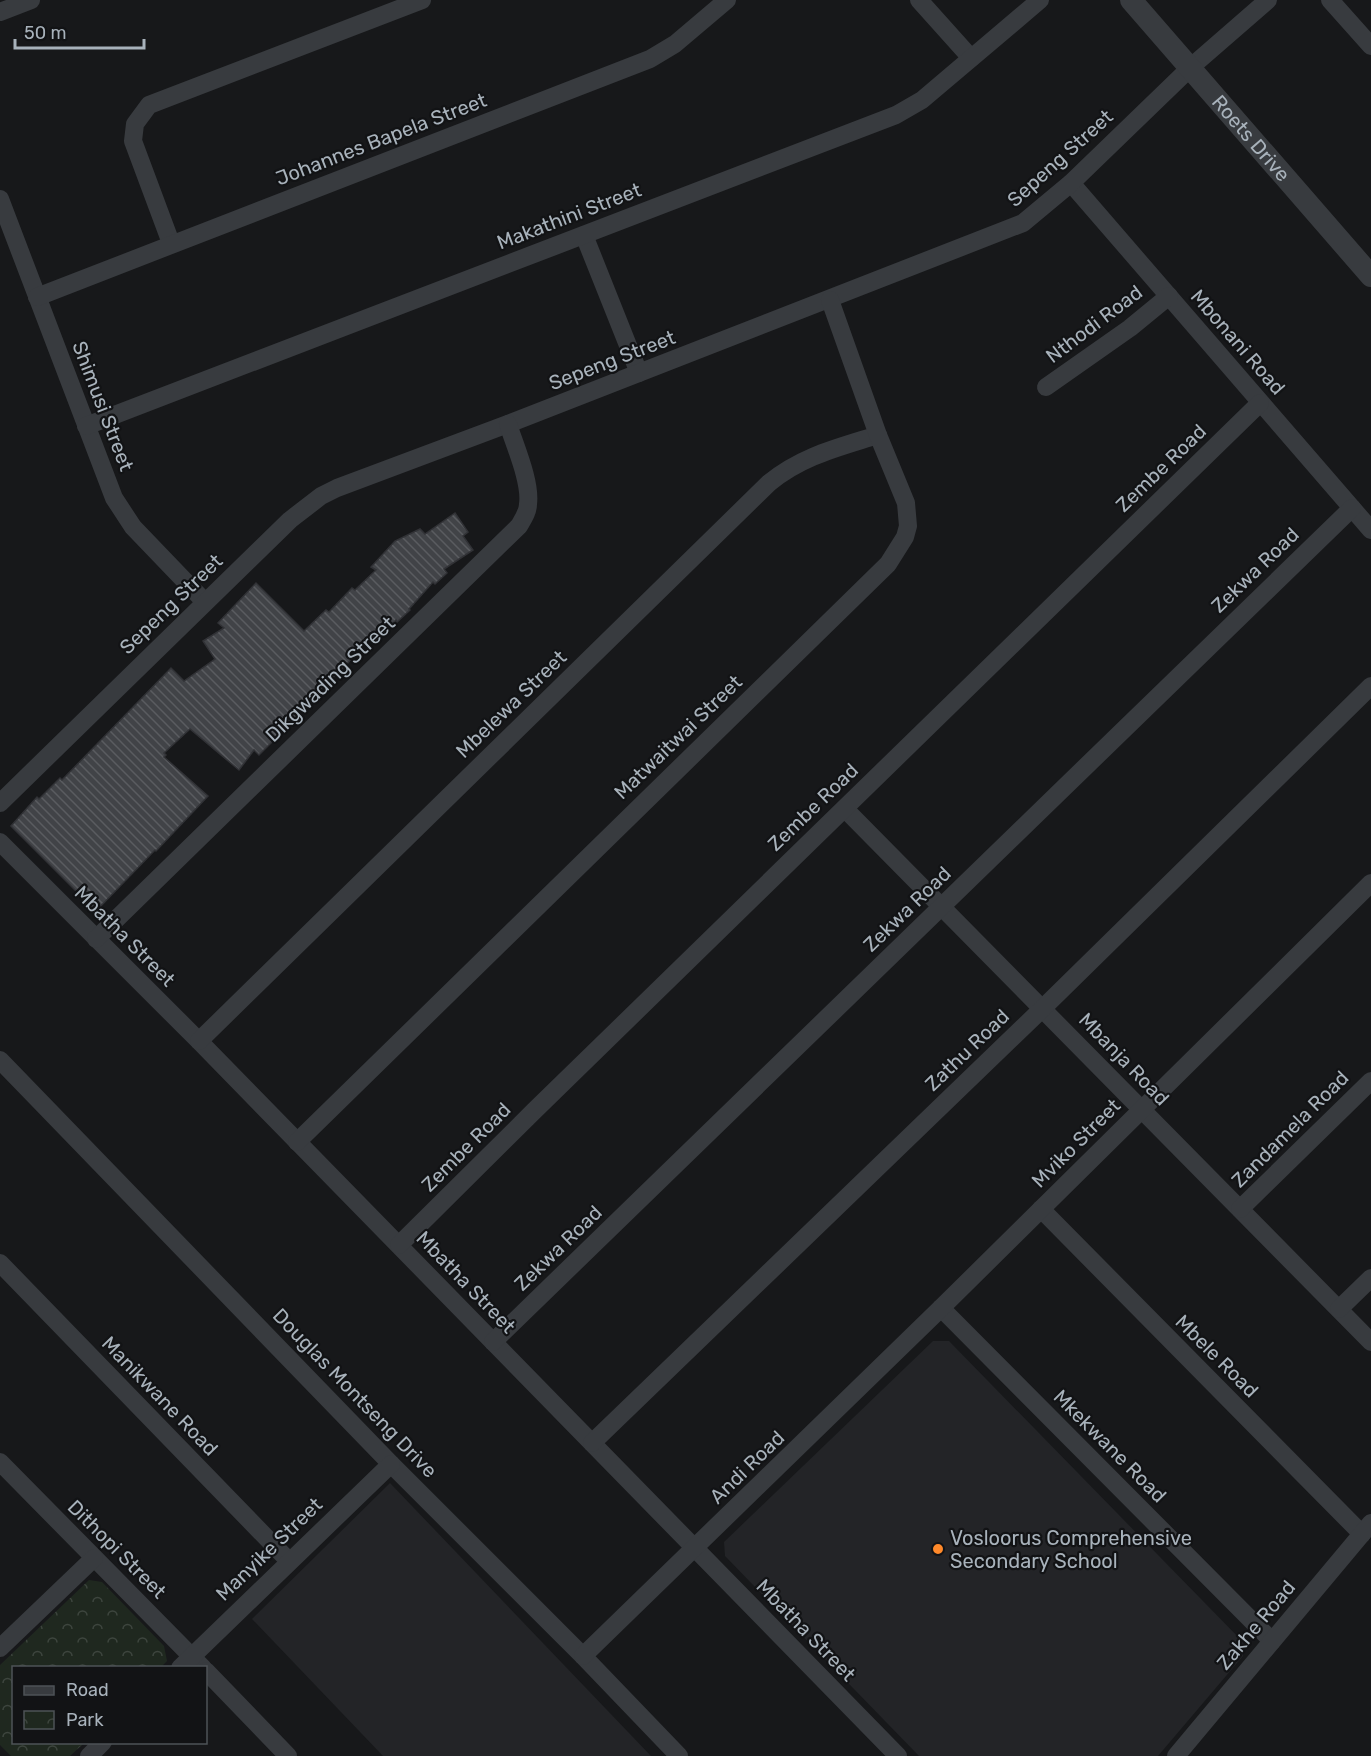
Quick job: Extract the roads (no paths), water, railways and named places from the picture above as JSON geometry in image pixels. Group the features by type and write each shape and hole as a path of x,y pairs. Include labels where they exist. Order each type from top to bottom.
{"street":[{"path":"0,12 31,0"},
{"path":"171,243 133,141 135,124 149,105 422,0"},
{"name":"Johannes Bapela Street","path":"37,297 171,243 650,59 675,44 727,0"},
{"path":"919,0 971,58"},
{"name":"Makathini Street","path":"86,426 896,115 916,105 1040,0"},
{"name":"Roets Drive","path":"1131,0 1371,276"},
{"name":"Sepeng Street","path":"0,802 290,520 321,496 830,300 1023,223 1071,183 1191,67 1268,0"},
{"path":"1330,0 1371,46"},
{"name":"Mbonani Road","path":"1071,183 1371,530"},
{"name":"Shimusi Street","path":"0,199 114,498 126,518 205,602"},
{"path":"584,235 639,373"},
{"name":"Nthodi Road","path":"1046,387 1130,328 1169,296"},
{"name":"Matwaitwai Street","path":"297,1142 888,564 905,537 908,516 906,503 878,435 830,300"},
{"name":"Zembe Road","path":"399,1245 1260,403"},
{"name":"Dikgwading Street","path":"96,939 519,526 527,510 529,499 508,424"},
{"name":"Mbelewa Street","path":"199,1041 769,483 785,470 813,455 878,435"},
{"name":"Zekwa Road","path":"493,1342 1352,508"},
{"name":"Zathu Road","path":"592,1443 1043,1008 1371,686"},
{"name":"Mbanja Road","path":"844,808 1371,1342"},
{"name":"Mbatha Street","path":"0,842 199,1041 898,1756"},
{"name":"Mviko Street","path":"941,1308 1371,883"},
{"name":"Douglas Montseng Drive","path":"0,1060 391,1464 583,1656 679,1756"},
{"name":"Zandamela Road","path":"1240,1209 1371,1081"},
{"name":"Mbele Road","path":"1041,1209 1366,1528"},
{"name":"Manikwane Road","path":"0,1263 289,1561"},
{"path":"1339,1310 1371,1278"},
{"name":"Andi Road","path":"583,1656 941,1308"},
{"name":"Mkekwane Road","path":"941,1308 1272,1641"},
{"name":"Dithopi Street","path":"0,1462 195,1665"},
{"name":"Manyike Street","path":"195,1665 289,1561 391,1464"},
{"name":"Zakhe Road","path":"1176,1756 1366,1528"},
{"path":"0,1648 94,1558"},
{"name":"Dithopi Street","path":"207,1677 288,1756"}],"place":[{"name":"Vosloorus Comprehensive Secondary School","path":"938,1549"}]}
